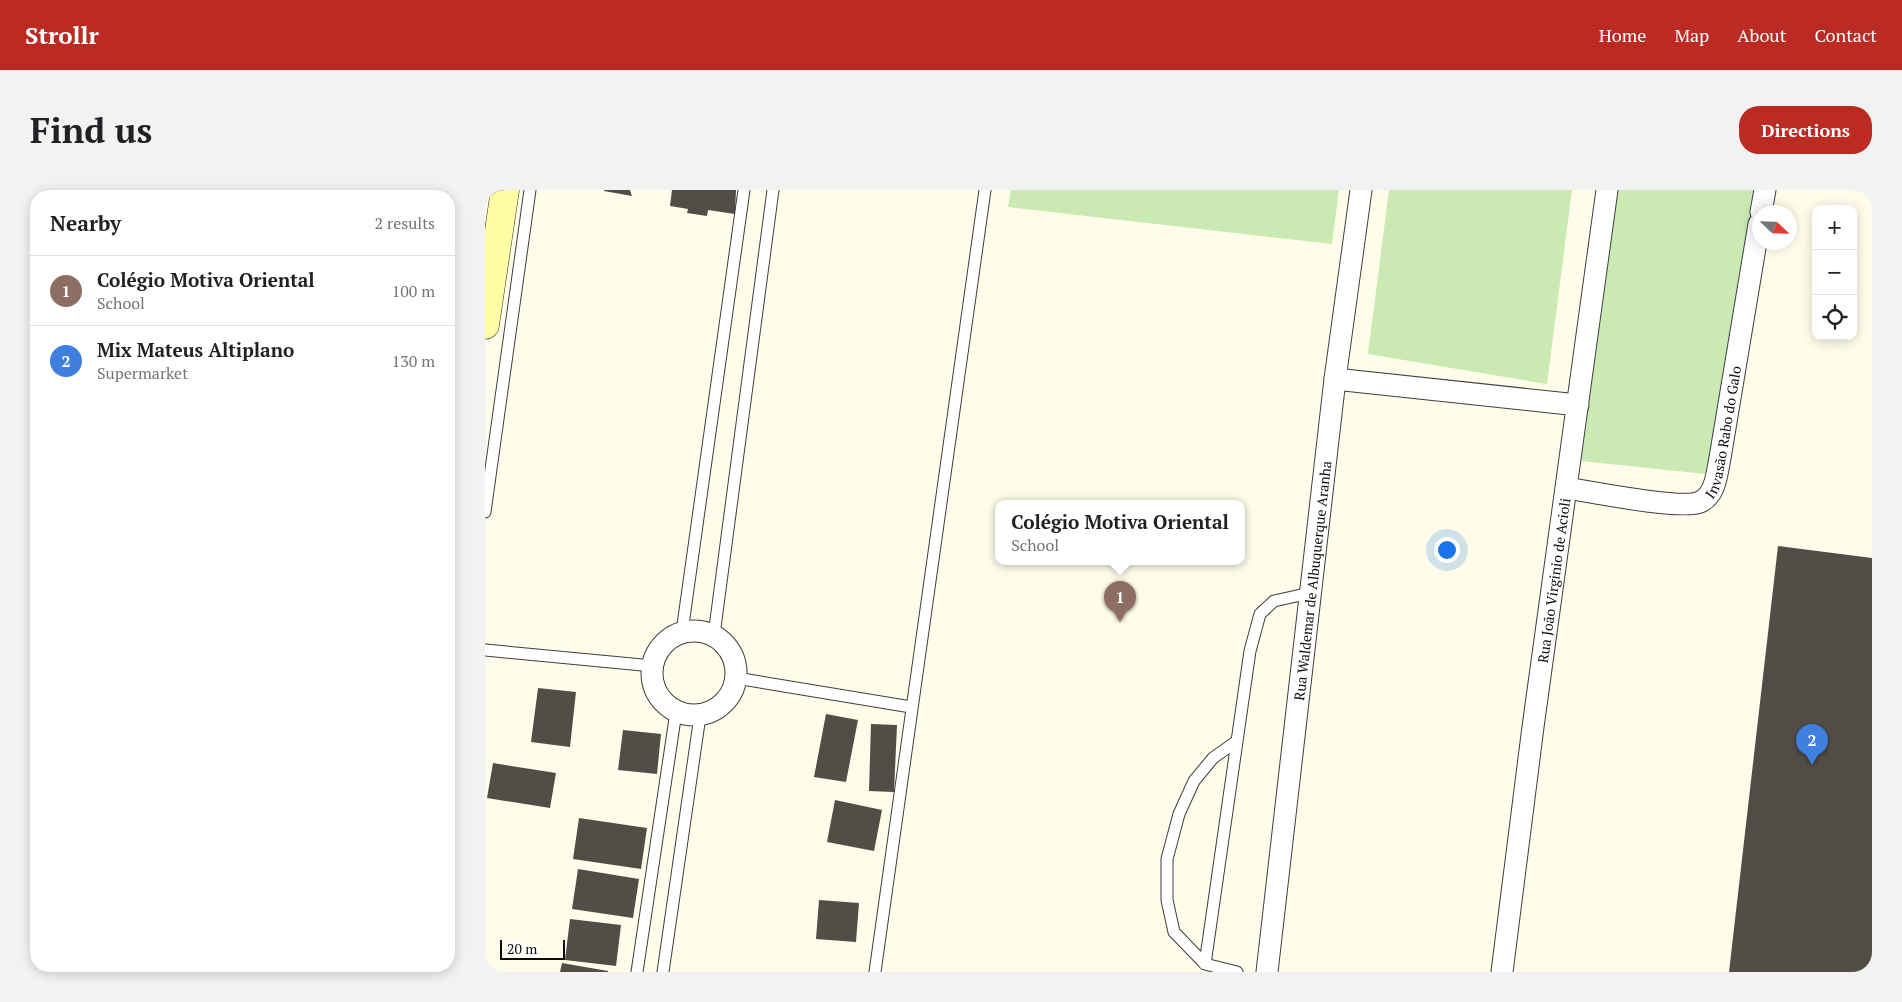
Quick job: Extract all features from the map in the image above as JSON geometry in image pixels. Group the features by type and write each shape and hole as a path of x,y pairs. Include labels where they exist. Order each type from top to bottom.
{"main road":[{"path":"485,324 505,190"}],"street":[{"name":"Rua Waldemar de Albuquerque Aranha","path":"1267,972 1335,379 1361,190"},
{"name":"Rua João Virginio de Acioli","path":"1502,972 1533,727 1607,190"},
{"path":"1762,205 1765,190"},
{"name":"Invasão Rabo do Galo","path":"1567,488 1645,500 1689,504 1701,502 1709,495 1715,485 1755,250"},
{"path":"1335,379 1578,405"},
{"path":"698,631 714,635 729,649 734,658 736,678 733,692 724,703 713,711 700,716 676,712 665,704 657,693 653,680 653,666 656,655 663,645 682,632 698,631"}],"lane":[{"path":"485,512 530,190"},
{"path":"682,632 744,190"},
{"path":"714,635 773,190"},
{"path":"875,972 985,190"},
{"path":"1205,964 1249,651 1260,614 1274,601 1310,592"},
{"path":"485,650 653,666"},
{"path":"736,678 911,707"},
{"path":"637,972 676,712"},
{"path":"663,972 700,716"},
{"path":"1237,741 1213,758 1194,781 1179,814 1167,859 1167,900 1174,932 1205,964 1237,972"}],"green space":[{"path":"1011,190 1339,190 1332,244 1008,207"},
{"path":"1389,190 1572,190 1547,384 1368,354"},
{"path":"1614,190 1755,190 1715,475 1581,461"}],"building":[{"path":"630,190 632,196 604,191"},
{"path":"672,190 736,190 735,214 708,210 707,216 687,213 688,209 670,206"},
{"path":"1778,546 1872,558 1872,972 1729,972"},
{"path":"538,688 576,692 570,747 531,742"},
{"path":"826,714 858,720 846,782 814,777"},
{"path":"871,724 897,725 894,792 869,791"},
{"path":"623,730 661,734 657,774 618,770"},
{"path":"493,763 556,773 550,808 487,798"},
{"path":"835,800 882,810 874,851 827,842"},
{"path":"579,818 647,828 641,869 573,859"},
{"path":"578,869 639,879 633,918 572,909"},
{"path":"819,900 859,903 856,942 816,939"},
{"path":"570,919 621,925 616,966 565,960"},
{"path":"562,963 608,971 608,972 560,972"}],"place":[{"name":"Colégio Motiva Oriental","path":"1120,622"},
{"name":"Mix Mateus Altiplano","path":"1812,765"}]}
